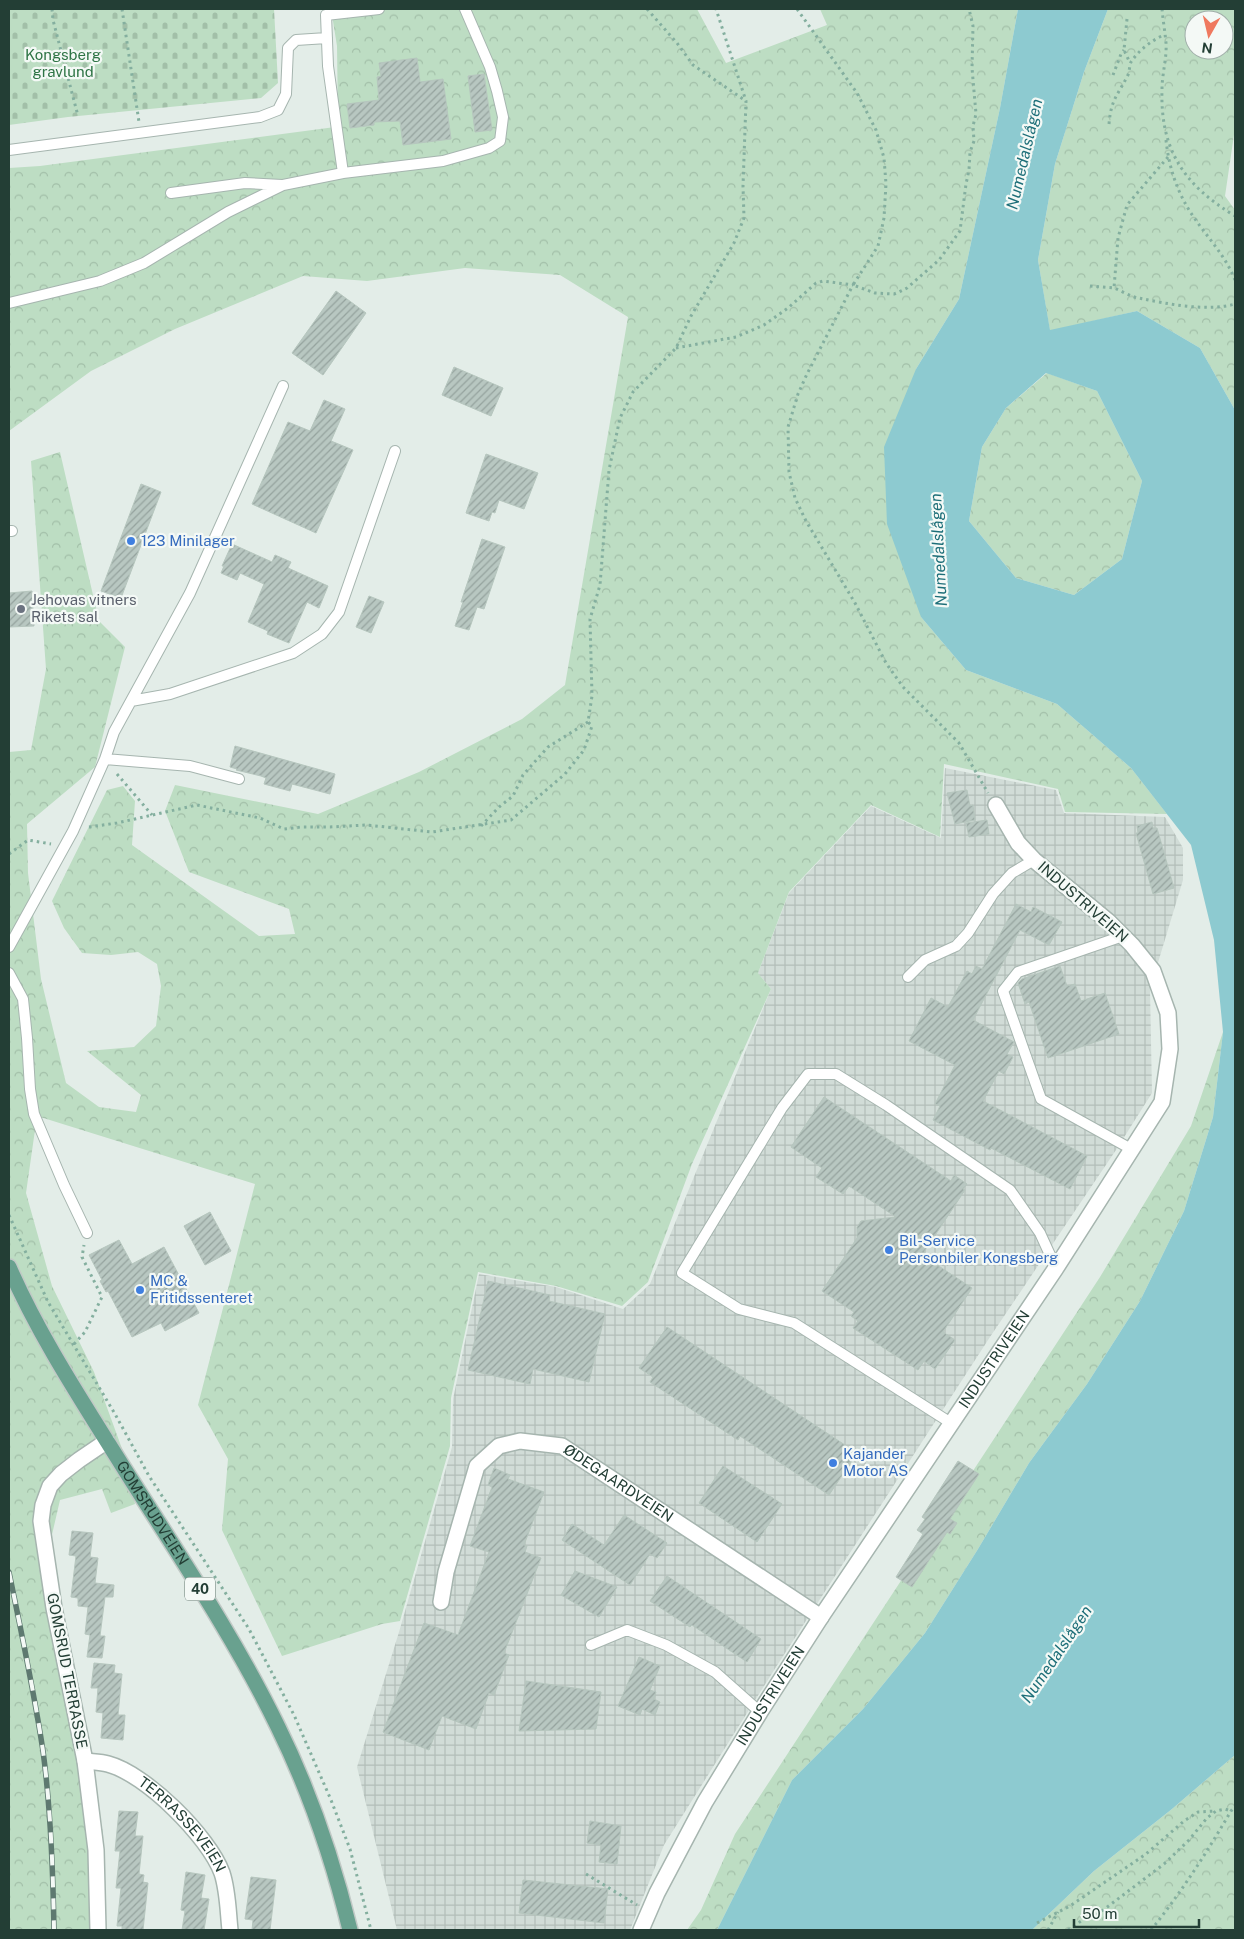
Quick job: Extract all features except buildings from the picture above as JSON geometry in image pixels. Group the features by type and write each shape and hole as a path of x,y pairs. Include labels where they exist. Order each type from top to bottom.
{"main road":[{"name":"GOMSRUDVEIEN","path":"9,1267 55,1356 242,1659 278,1726 302,1779 322,1833 350,1930"}],"street":[{"name":"INDUSTRIVEIEN","path":"641,1930 657,1893 705,1802 760,1712 821,1617 1056,1268 1162,1102 1170,1049 1168,1013 1153,971 1109,922 1034,860 1018,843 996,804"},
{"name":"GOMSRUD TERRASSE","path":"98,1930 96,1850 85,1761 55,1617 42,1521 43,1505 50,1486 61,1474 107,1441"},
{"name":"ØDEGAARDVEIEN","path":"441,1602 446,1572 477,1466 499,1446 520,1441 562,1446 821,1617"},
{"name":"TERRASSEVEIEN","path":"85,1761 109,1764 134,1776 160,1796 189,1824 212,1853 222,1874 228,1902 230,1930"}],"lane":[{"path":"343,173 328,66 326,12 379,9"},
{"path":"171,193 245,183 283,185 343,173 443,161 490,148 500,141 503,117 490,67 466,9"},
{"path":"9,150 260,117 278,110 286,94 288,48 296,40 327,38"},
{"path":"9,303 100,281 144,263 228,212 283,185"},
{"path":"9,947 73,831 105,759 114,732 190,592 283,386"},
{"path":"131,701 170,694 293,653 322,634 339,612 395,451"},
{"path":"105,759 190,766 239,779"},
{"path":"908,977 925,960 956,946 968,933 999,887 1012,873 1034,860"},
{"path":"1123,936 1018,972 1003,991 1041,1098 1133,1150"},
{"path":"9,973 23,999 30,1090 34,1114 64,1185 87,1232"},
{"path":"952,1423 794,1323 739,1309 682,1273 782,1108 808,1074 836,1074 886,1105 1010,1190 1040,1232 1056,1268"},
{"path":"591,1645 627,1630 666,1645 715,1672 760,1712"}],"path":[{"path":"52,9 78,116"},
{"path":"122,9 137,111"},
{"path":"647,9 677,43 693,65 746,101"},
{"path":"482,826 499,807 513,796 522,775 548,747 588,722 592,696 590,619 600,585 609,470 620,418 633,392 676,348 691,316 734,243 744,218 743,186 746,101 716,9"},
{"path":"797,9 856,93 876,130 884,158 886,184 884,218 878,246 849,292 840,313 807,374 798,394 788,427 789,472 795,498 806,521 856,603 886,663 903,688 959,744 996,804"},
{"path":"676,348 736,337 764,325 788,308 816,283 823,281 853,285 875,294 894,294 907,288 938,260 960,231 966,184 970,170 970,152 974,141 972,126 976,114 972,68 974,59 972,51 973,26 969,9"},
{"path":"1162,9 1166,44 1162,87 1162,113 1168,157 1180,193 1194,218 1228,264 1235,280"},
{"path":"1109,124 1110,108 1114,98 1129,74 1130,64 1124,50 1126,18"},
{"path":"1130,64 1149,44 1164,35"},
{"path":"1113,75 1124,50"},
{"path":"1166,137 1178,166 1215,204 1235,216"},
{"path":"1114,288 1118,238 1127,205 1168,157"},
{"path":"1090,286 1114,288 1137,298 1173,304 1221,308 1235,304"},
{"path":"73,831 197,805 260,818 284,829 301,826 330,828 367,825 432,832 482,826 511,820 565,774 584,750 592,726 588,722"},
{"path":"105,759 153,815"},
{"path":"9,854 28,840 64,846"},
{"path":"74,1344 85,1332 102,1296 82,1257 87,1232"},
{"path":"1152,1930 1203,1857 1230,1811 1235,1806"},
{"path":"1037,1923 1070,1906 1146,1854 1184,1821 1198,1812 1225,1809 1230,1811"},
{"path":"1068,1930 1084,1919 1098,1914 1164,1864 1189,1840 1207,1818 1216,1811"},
{"path":"586,1874 627,1900 649,1910"},
{"path":"1048,1930 1058,1911"}],"shaded area":[{"path":"945,768 1056,790 1064,813 1165,817 1183,848 1183,880 1150,989 1152,1093 1116,1150 990,1337 776,1667 664,1845 630,1930 397,1930 357,1767 399,1632 452,1447 453,1399 479,1274 556,1287 623,1309 650,1284 771,989 758,973 789,893 871,806 941,838"}],"green space":[{"name":"Kongsberg gravlund","path":"9,9 274,9 278,83 261,98 68,117 9,125"},
{"path":"331,9 697,9 726,63 827,25 820,9 1018,9 1000,108 959,299 916,369 921,617 966,670 1057,704 1131,768 1167,814 1065,812 1058,789 944,764 940,837 871,805 789,892 758,973 771,989 692,1164 648,1282 622,1306 556,1286 478,1272 451,1398 450,1446 400,1621 382,1624 282,1656 222,1530 228,1459 198,1405 255,1184 37,1116 26,1193 52,1286 94,1372 128,1465 135,1504 111,1513 102,1489 60,1500 51,1539 82,1741 103,1833 104,1930 9,1930 9,752 31,750 46,669 31,461 60,452 99,621 125,647 95,767 27,824 28,873 41,979 66,1083 99,1107 136,1112 141,1095 87,1051 134,1047 156,1026 161,986 157,964 138,952 111,955 82,953 64,928 52,901 107,790 123,786 135,801 132,845 259,936 295,934 289,909 189,872 165,811 175,785 318,814 419,772 522,719 565,685 628,317 560,275 465,268 367,281 303,276 175,329 91,371 9,431 9,168 40,166 335,127 338,122 337,46"},
{"path":"1108,9 1235,9 1235,128 1225,196 1235,210 1235,410 1200,348 1137,311 1050,331 1038,260 1055,164 1084,72"},
{"path":"1047,373 1097,391 1142,481 1122,559 1074,595 1016,578 969,521 982,447 1006,408"},
{"path":"1223,1032 1213,1117 1184,1211 1140,1301 1087,1384 1029,1463 925,1633 863,1709 792,1780 717,1930 687,1930 701,1910 735,1834 1100,1277 1191,1126"},
{"path":"1235,1755 1235,1930 1032,1930 1094,1871 1172,1809"}],"water":[{"name":"Numedalslågen","path":"1018,9 1108,9 1084,72 1055,164 1038,260 1050,330 1137,311 1200,348 1235,410 1235,1755 1172,1809 1094,1871 1032,1930 717,1930 792,1780 863,1709 925,1633 1029,1463 1087,1384 1140,1301 1184,1211 1213,1117 1223,1032 1214,940 1191,845 1131,768 1057,704 966,670 921,617 887,524 884,447 916,369 959,299 1000,108","holes":["1046,373 1097,391 1142,481 1122,559 1074,595 1016,578 969,521 982,447 1006,408"]}],"railway":[{"path":"9,1572 43,1751 51,1840 54,1930"}],"place":[{"name":"123 Minilager","path":"131,541"},
{"name":"Jehovas vitners Rikets sal","path":"21,609"},
{"name":"Bil-Service Personbiler Kongsberg","path":"889,1250"},
{"name":"MC & Fritidssenteret","path":"140,1290"},
{"name":"Kajander Motor AS","path":"833,1463"}]}
